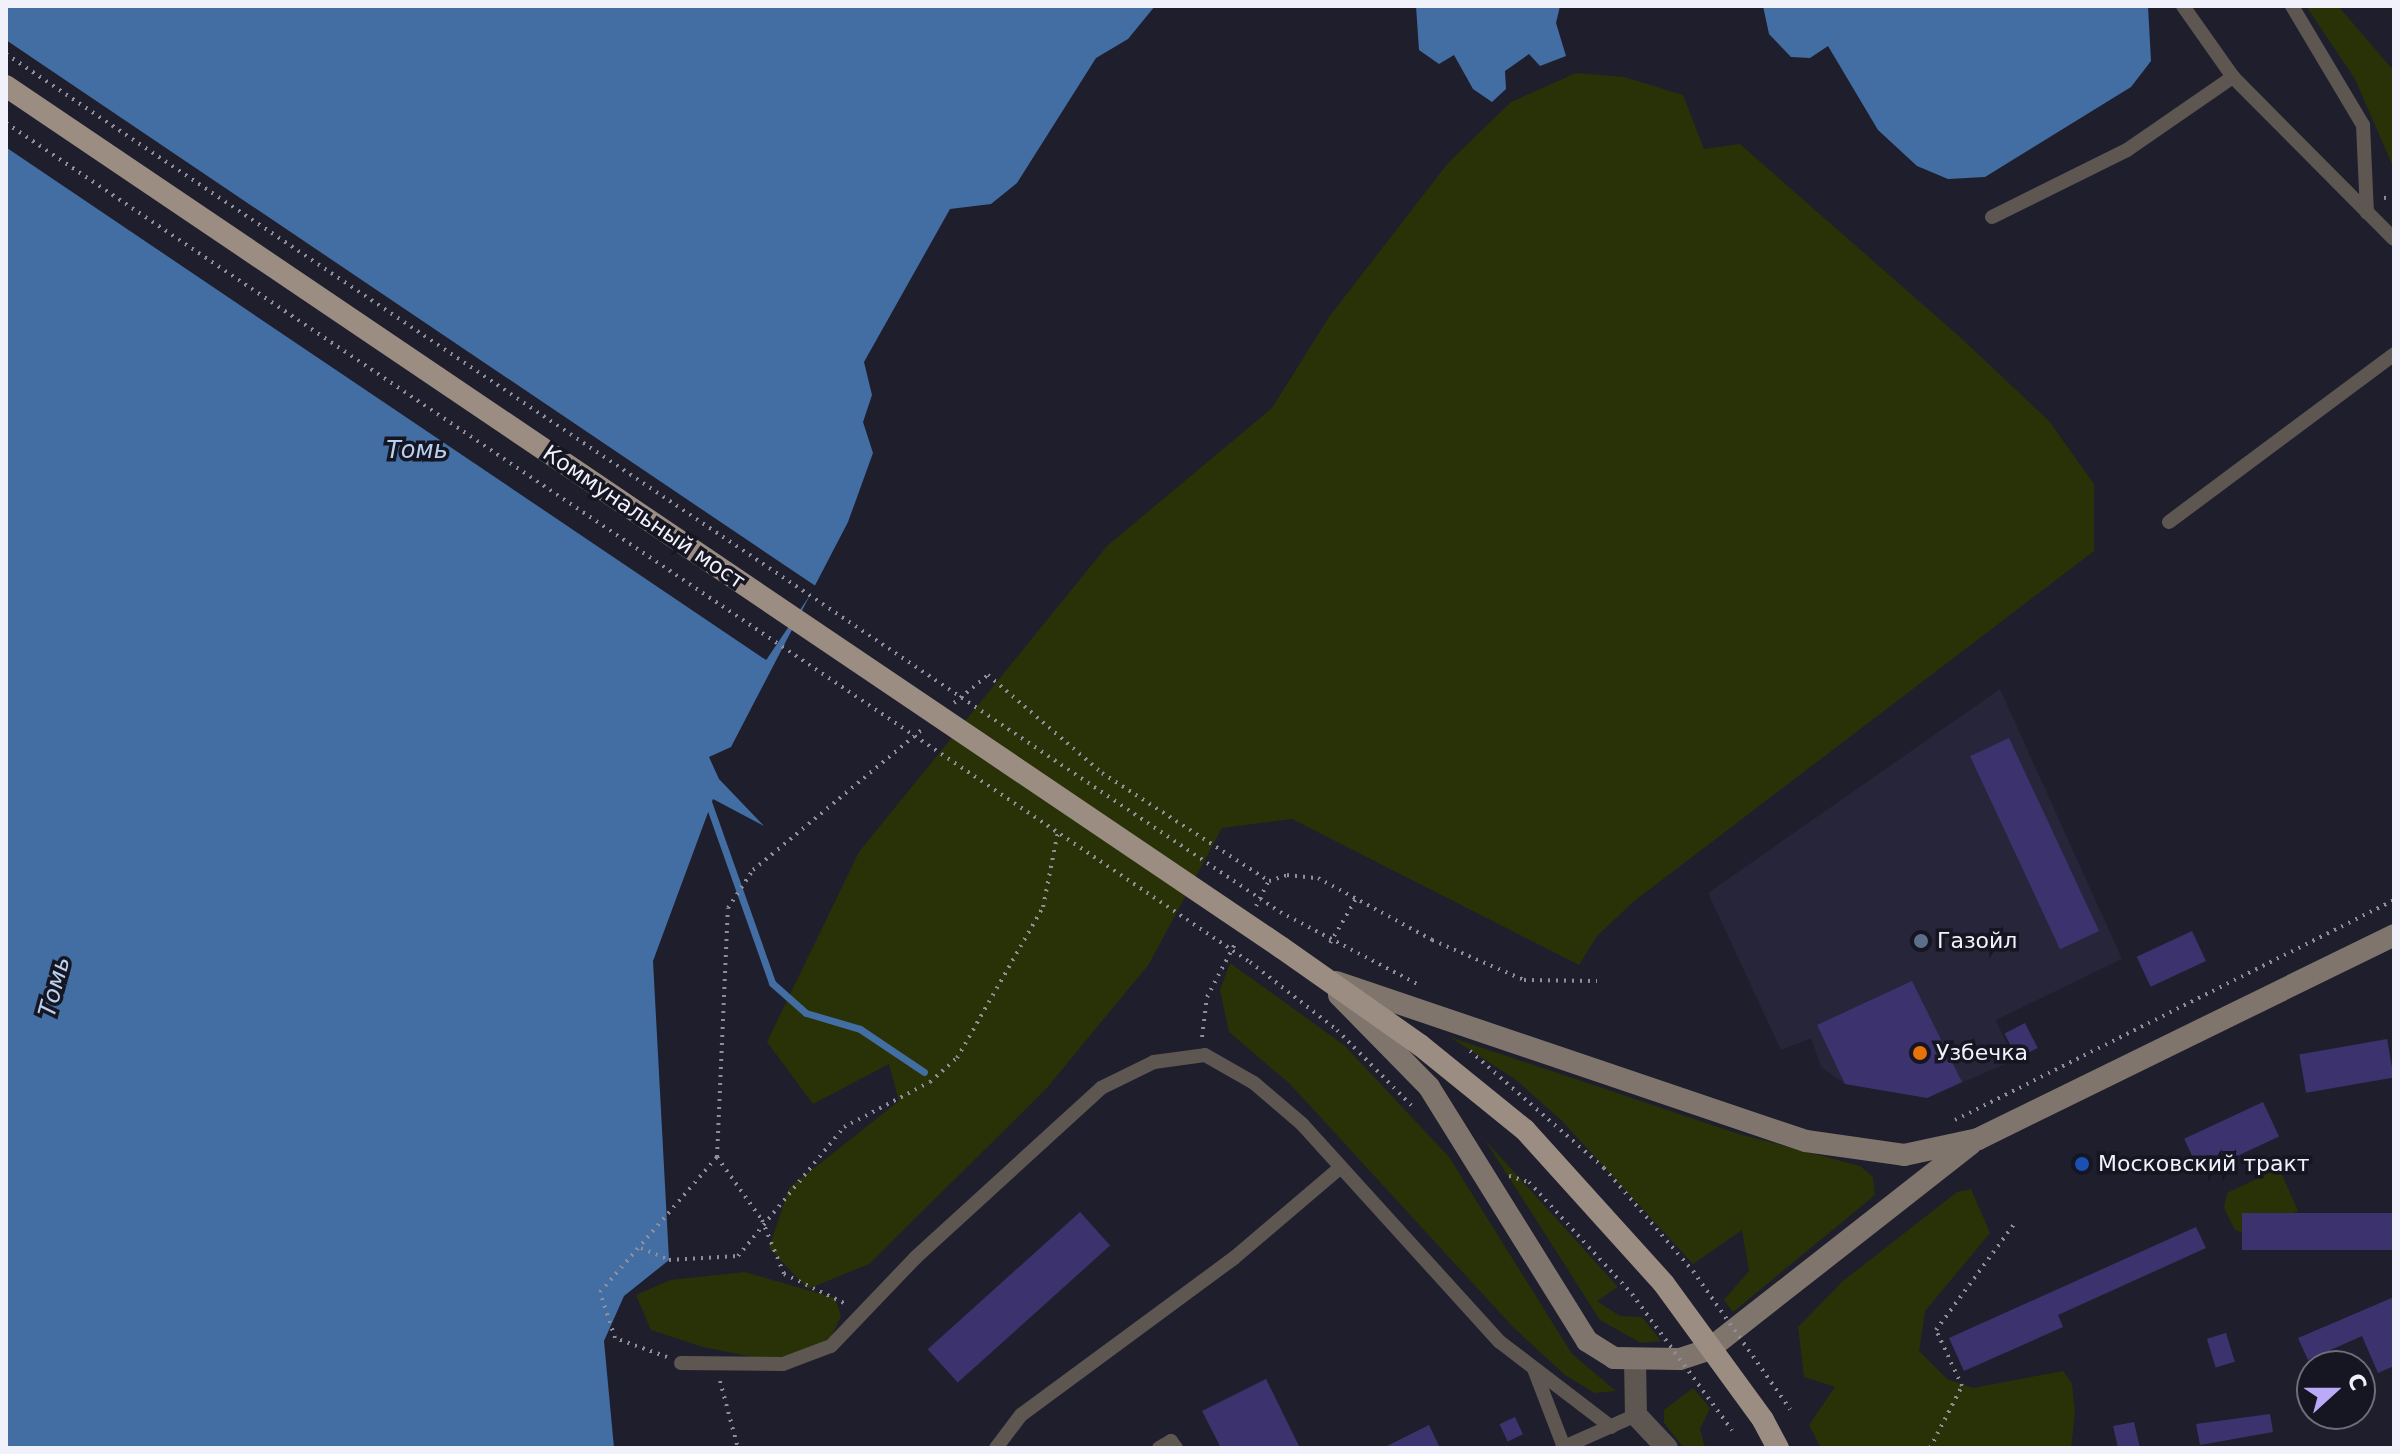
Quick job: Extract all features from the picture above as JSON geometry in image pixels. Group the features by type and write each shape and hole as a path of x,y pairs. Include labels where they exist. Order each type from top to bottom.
{"main road":[{"name":"Коммунальный мост","path":"6,86 1282,948 1525,1130 1664,1284 1763,1420 1778,1448"},
{"path":"1322,977 1429,1087 1587,1341 1614,1358 1680,1359 1708,1350 1978,1139 2394,935"},
{"path":"1322,977 1472,1030 1857,1152 1904,1155 1978,1139"}],"street":[{"path":"1635,1360 1636,1415 1667,1448"}],"lane":[{"path":"2183,6 2233,77 2394,239"},
{"path":"2292,6 2363,125 2367,213"},
{"path":"1992,217 2127,150 2233,77"},
{"path":"2169,522 2394,354"},
{"path":"681,1363 783,1364 831,1346 1101,1088 1154,1062 1200,1056 1254,1083 1341,1167 1500,1342 1611,1427"},
{"path":"996,1448 1021,1415 1234,1258 1341,1167"},
{"path":"1534,1368 1563,1448 1636,1415"},
{"path":"1159,1448 1171,1441 1176,1448"}],"path":[{"name":"Коммунальный мост","path":"6,54 1280,912 1330,943 1427,989"},
{"name":"Коммунальный мост","path":"6,123 1250,962"},
{"path":"941,714 988,675 1102,773 1269,881 1318,878 1524,980 1597,981"},
{"path":"681,1363 615,1338 600,1292 717,1157 728,908 753,870 929,723"},
{"path":"641,1248 669,1260 738,1256 762,1220 844,1127 930,1082 957,1058 1043,907 1058,832"},
{"path":"1248,920 1269,881"},
{"path":"1330,943 1356,899"},
{"path":"1944,1125 2394,900"},
{"path":"1200,1056 1207,997 1241,933"},
{"path":"1472,1030 1465,1048 1604,1168 1693,1271 1790,1409"},
{"path":"717,1157 762,1220 784,1274 863,1313"},
{"path":"1930,1448 1962,1386 1936,1330 2015,1223"},
{"path":"1632,1294 1732,1430"},
{"path":"715,1365 738,1447"}],"shaded area":[{"path":"2000,689 2122,959 1996,1020 2014,1060 1927,1098 1845,1084 1821,1067 1811,1038 1781,1050 1708,893"}],"green space":[{"path":"2306,6 2338,6 2394,71 2394,169 2355,79"},
{"path":"1576,73 1624,77 1683,95 1704,149 1740,144 1962,339 2049,421 2094,484 2094,551 1633,902 1597,936 1579,965 1292,819 1222,828 1149,964 1046,1089 869,1264 808,1289 769,1248 789,1188 899,1101 889,1064 813,1104 767,1042 859,852 1107,546 1272,408 1329,317 1448,163 1511,102"},
{"path":"1230,963 1344,1045 1449,1157 1572,1354 1616,1391 1595,1393 1565,1375 1513,1327 1290,1084 1229,1032 1220,990"},
{"path":"1450,1037 1739,1134 1860,1166 1873,1177 1875,1195 1733,1312 1724,1300 1749,1271 1742,1230 1693,1264 1562,1121 1515,1079"},
{"path":"1485,1140 1618,1287 1597,1301 1620,1316 1642,1317 1661,1341 1641,1343 1600,1320"},
{"path":"2279,1168 2298,1211 2248,1234 2235,1230 2224,1208 2227,1193"},
{"path":"1971,1189 1990,1233 1925,1311 1919,1351 1947,1379 1973,1388 2063,1371 2072,1384 2075,1413 2071,1448 1821,1448 1809,1425 1835,1387 1804,1377 1798,1327 1843,1281 1957,1192"},
{"path":"745,1272 835,1298 841,1316 831,1337 800,1354 763,1359 703,1347 651,1330 636,1295 670,1280"},
{"path":"1693,1388 1710,1408 1700,1429 1705,1448 1684,1448 1664,1423 1664,1410"}],"water":[{"name":"Томь","path":"6,6 1155,6 1128,39 1096,58 1017,183 991,204 950,209 864,362 872,395 863,422 873,453 848,522 731,747 709,757 719,779 764,826 713,799 653,961 669,1260 624,1296 604,1341 614,1448 6,1448"},
{"path":"1416,6 1560,6 1556,23 1566,56 1540,66 1529,54 1505,71 1506,89 1492,102 1473,89 1454,55 1439,64 1419,50"},
{"path":"1763,6 2148,6 2151,61 2131,87 1985,177 1948,179 1917,166 1878,130 1828,46 1810,58 1791,57 1769,34"}],"pier":[{"path":"6,40 816,586 766,660 6,147"}],"building":[{"path":"2009,738 2099,931 2060,949 1970,756"},
{"path":"2192,931 2206,961 2151,987 2137,957"},
{"path":"1912,981 1962,1082 1927,1098 1845,1084 1817,1025"},
{"path":"2025,1023 2038,1048 2017,1058 2005,1033"},
{"path":"2387,1039 2394,1077 2306,1093 2299,1054"},
{"path":"2263,1102 2279,1136 2200,1173 2184,1139"},
{"path":"1080,1212 1110,1245 958,1383 928,1349"},
{"path":"2242,1213 2394,1213 2394,1250 2242,1250"},
{"path":"2196,1227 2206,1248 2058,1315 2063,1327 1964,1371 1949,1338"},
{"path":"2394,1297 2394,1366 2378,1373 2376,1350 2368,1350 2362,1336 2330,1350 2303,1350 2298,1338"},
{"path":"2226,1333 2235,1362 2216,1368 2207,1339"},
{"path":"1266,1379 1300,1448 1221,1448 1202,1411"},
{"path":"2270,1414 2273,1432 2200,1445 2196,1424"},
{"path":"1515,1417 1523,1434 1508,1441 1500,1424"},
{"path":"2134,1422 2140,1448 2118,1448 2113,1426"},
{"path":"1429,1425 1440,1448 1383,1448"}],"waterway":[{"path":"707,799 772,983 806,1013 860,1029 924,1072"}],"place":[{"name":"Газойл","path":"1921,941"},
{"name":"Узбечка","path":"1920,1053"},
{"name":"Московский тракт","path":"2082,1164"}]}
